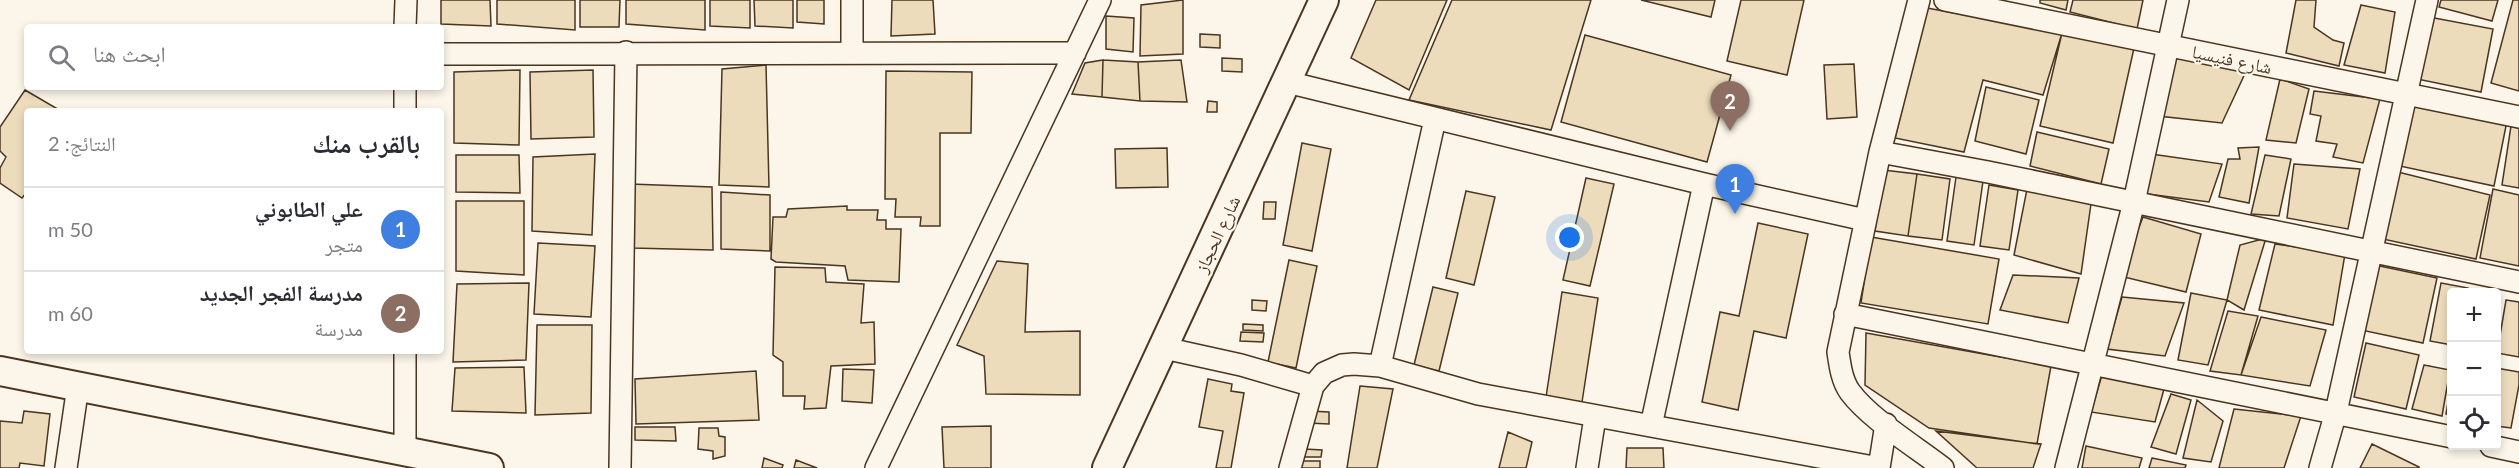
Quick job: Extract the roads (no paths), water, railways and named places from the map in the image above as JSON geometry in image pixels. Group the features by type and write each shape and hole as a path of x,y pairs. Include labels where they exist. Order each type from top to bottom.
{"main road":[{"name":"شارع الحجاز","path":"1107,468 1324,0"},
{"path":"0,371 489,468"}],"street":[{"path":"405,0 405,24"},
{"path":"852,0 852,52"},
{"path":"876,468 1100,0"},
{"path":"1919,0 1880,152 1838,352 1842,373 1849,391 1864,407 1944,468"},
{"name":"شارع فنيسيا","path":"1945,0 2519,117"},
{"path":"2066,468 2134,202 2178,0"},
{"path":"2320,468 2336,412 2427,0"},
{"path":"620,468 626,52"},
{"path":"444,54 1075,53"},
{"path":"1287,82 1704,184 1865,220"},
{"path":"405,90 405,108"},
{"path":"1380,366 1435,119"},
{"path":"1880,152 2371,250 2519,282"},
{"path":"1651,426 1704,184"},
{"path":"1845,314 2447,436"},
{"path":"1164,348 1241,365 1313,386"},
{"path":"405,354 405,451"},
{"path":"1290,468 1313,386 1324,373 1341,365 1380,366 1478,394 1879,468 1886,424"},
{"path":"66,468 78,386"},
{"path":"1587,468 1595,417"},
{"path":"2501,448 2519,452"}],"place":[{"name":"مدرسة الفجر الجديد","path":"1730,131"},
{"name":"علي الطابوني","path":"1735,214"}]}
